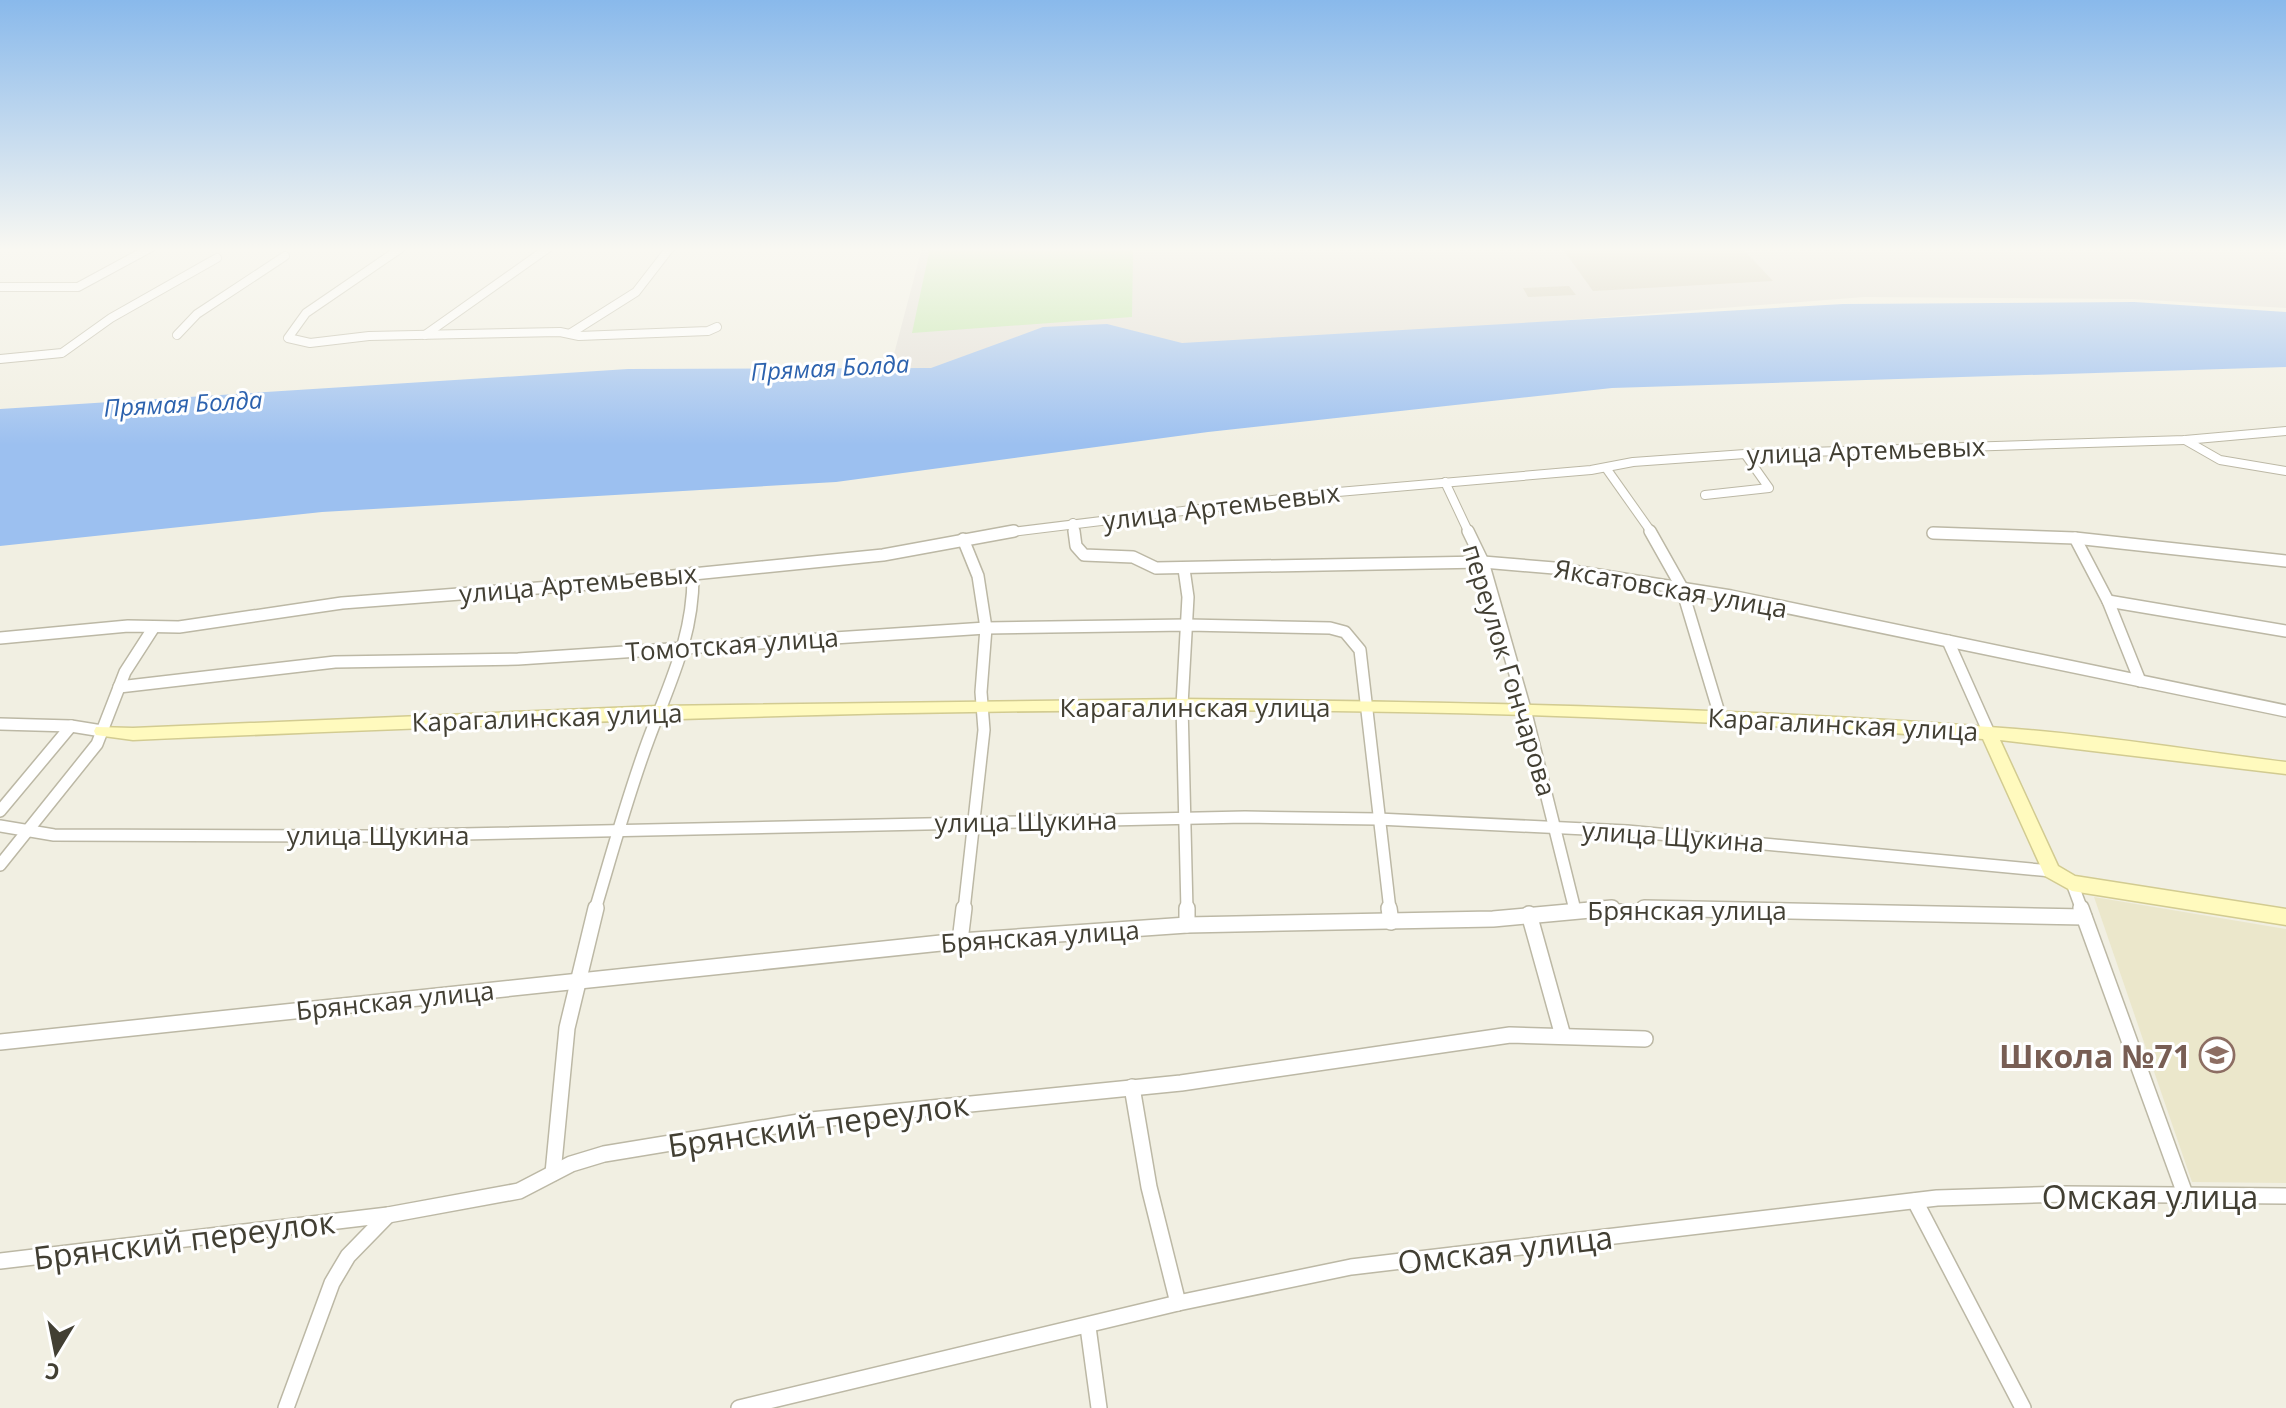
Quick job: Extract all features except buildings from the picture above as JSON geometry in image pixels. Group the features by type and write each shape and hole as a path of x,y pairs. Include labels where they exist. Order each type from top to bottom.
{"street":[{"path":"0,359 62,353 119,314"},
{"path":"177,335 197,314"},
{"path":"305,314 288,338 310,343 425,335 571,333 579,336 708,331 717,327"},
{"path":"425,335 449,314"},
{"path":"571,333 602,314"},
{"name":"улица Артемьевых","path":"0,638 128,626 179,627 342,603 883,555 963,539 1073,523 1445,482 1606,468 1633,462 1745,454 2185,440 2286,431"},
{"path":"2185,440 2220,460 2286,471"},
{"path":"1705,495 1769,488 1745,454"},
{"path":"1606,468 1645,521 1681,586 1720,716"},
{"name":"переулок Гончарова","path":"1445,482 1483,562 1525,709 1575,910"},
{"name":"Яксатовская улица","path":"1073,523 1076,546 1084,555 1133,557 1156,568 1483,562 1554,568 1681,586 2286,711"},
{"path":"1933,533 2075,538 2286,561"},
{"path":"2075,538 2108,601 2140,681"},
{"path":"960,941 975,822 986,628 978,576 963,539"},
{"path":"1184,569 1187,625 1182,705 1182,818 1187,925"},
{"path":"553,1173 563,1057 577,981 658,712 688,646 695,597 693,573"},
{"path":"2108,601 2286,631"},
{"name":"Томотская улица","path":"119,687 335,662 518,659 986,628 1313,626 1345,632 1360,650 1366,708"},
{"path":"0,865 70,781 102,731 119,687 154,627"},
{"path":"1948,641 2051,871 2072,883 2286,917"},
{"name":"Карагалинская улица","path":"102,731 133,734 658,712 1182,705 1525,709 1720,716 1989,733 2286,768"},
{"path":"1366,708 1391,922"},
{"path":"0,724 71,726 102,731"},
{"path":"0,811 71,726"},
{"name":"улица Щукина","path":"0,826 28,832 370,836 620,833 1182,818 1378,819 1799,845 2051,871"},
{"path":"2072,883 2185,1194"},
{"name":"Брянская улица","path":"0,1042 960,941 1187,925 1493,919 1634,907 2084,917"},
{"path":"1529,914 1563,1036"},
{"name":"Брянский переулок","path":"0,1261 388,1215 519,1191 553,1173 604,1154 811,1120 1231,1077 1510,1035 1645,1039"},
{"path":"1132,1087 1149,1187 1178,1303"},
{"name":"Омская улица","path":"739,1408 1088,1327 1178,1303 1351,1267 1915,1201 2066,1194 2286,1196"},
{"path":"1915,1201 2023,1408"},
{"path":"286,1408 332,1283 348,1256 388,1215"},
{"path":"1088,1327 1099,1408"}],"shaded area":[{"path":"905,314 1650,314 889,373"},
{"name":"Школа №71","path":"2094,897 2286,929 2286,1183 2192,1182"}],"green space":[{"path":"916,314 1132,314 1132,317 912,333"}],"water":[{"name":"Прямая Болда","path":"1678,314 2286,314 2286,367 1612,388 1208,432 836,482 322,512 0,546 0,409 628,369 931,368 1043,327 1107,324 1182,343"}],"place":[{"name":"Школа №71","path":"2217,1055"}]}
